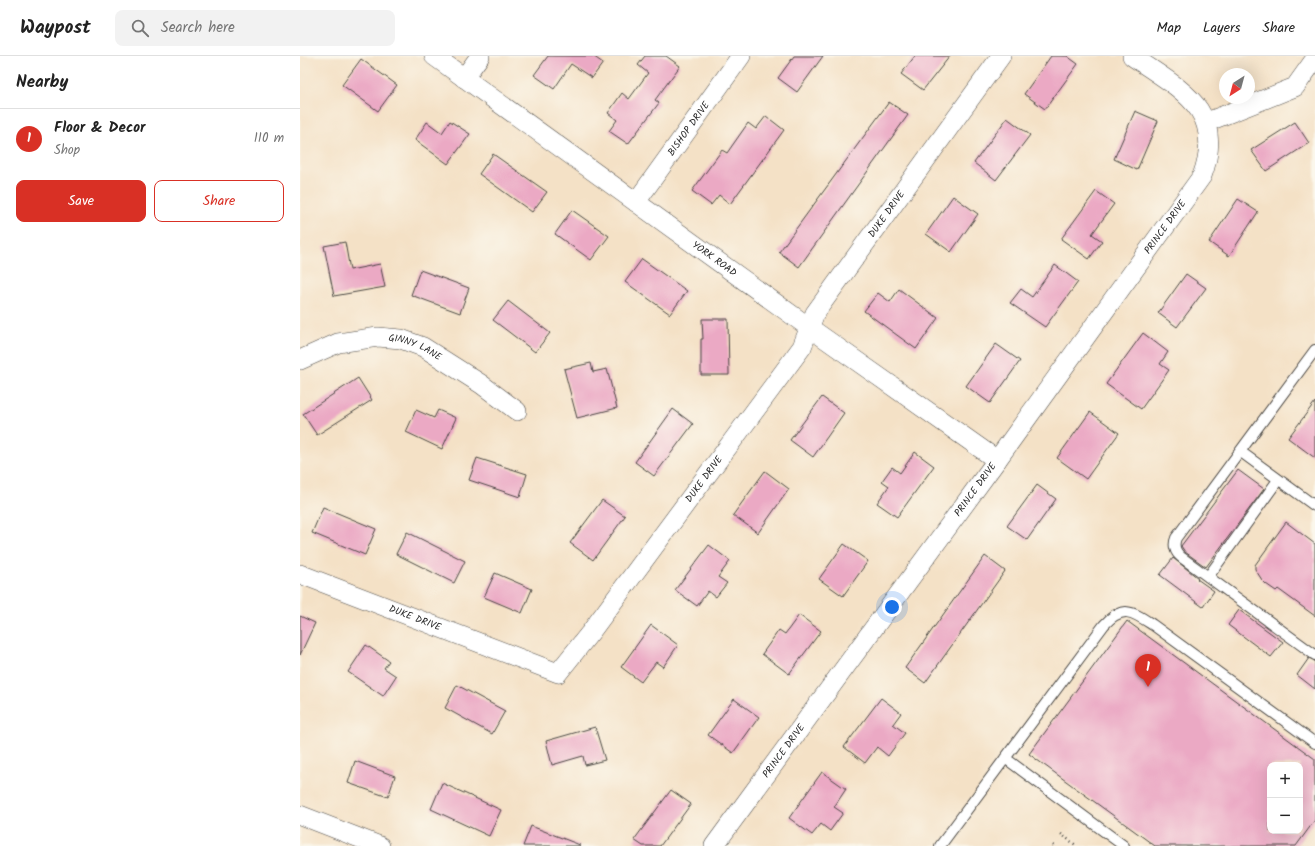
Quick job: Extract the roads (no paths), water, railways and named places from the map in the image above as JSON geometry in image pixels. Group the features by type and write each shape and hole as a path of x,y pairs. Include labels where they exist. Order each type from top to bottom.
{"street":[{"name":"YORK ROAD","path":"434,56 810,328 997,460"},
{"path":"464,78 480,56"},
{"name":"BISHOP DRIVE","path":"636,202 741,56"},
{"name":"DUKE DRIVE","path":"300,574 558,673 590,633 802,347 816,313 1001,56"},
{"path":"1132,56 1183,92 1195,104 1207,122 1295,88 1315,59"},
{"name":"PRINCE DRIVE","path":"714,846 997,460 1202,176 1208,160 1210,144 1207,122"},
{"name":"GINNY LANE","path":"300,360 338,343 378,337 401,339 423,347 481,384 516,411"},
{"path":"300,814 380,846"}],"lane":[{"path":"1315,350 1175,541 1174,545 1177,554 1315,655"},
{"path":"1241,452 1315,506"},
{"path":"1208,577 1278,480"},
{"path":"940,846 1104,625 1113,616 1124,612 1134,613 1153,625 1315,743"},
{"path":"1005,758 1124,846"}],"place":[{"name":"Floor & Decor","path":"1148,687"}]}
